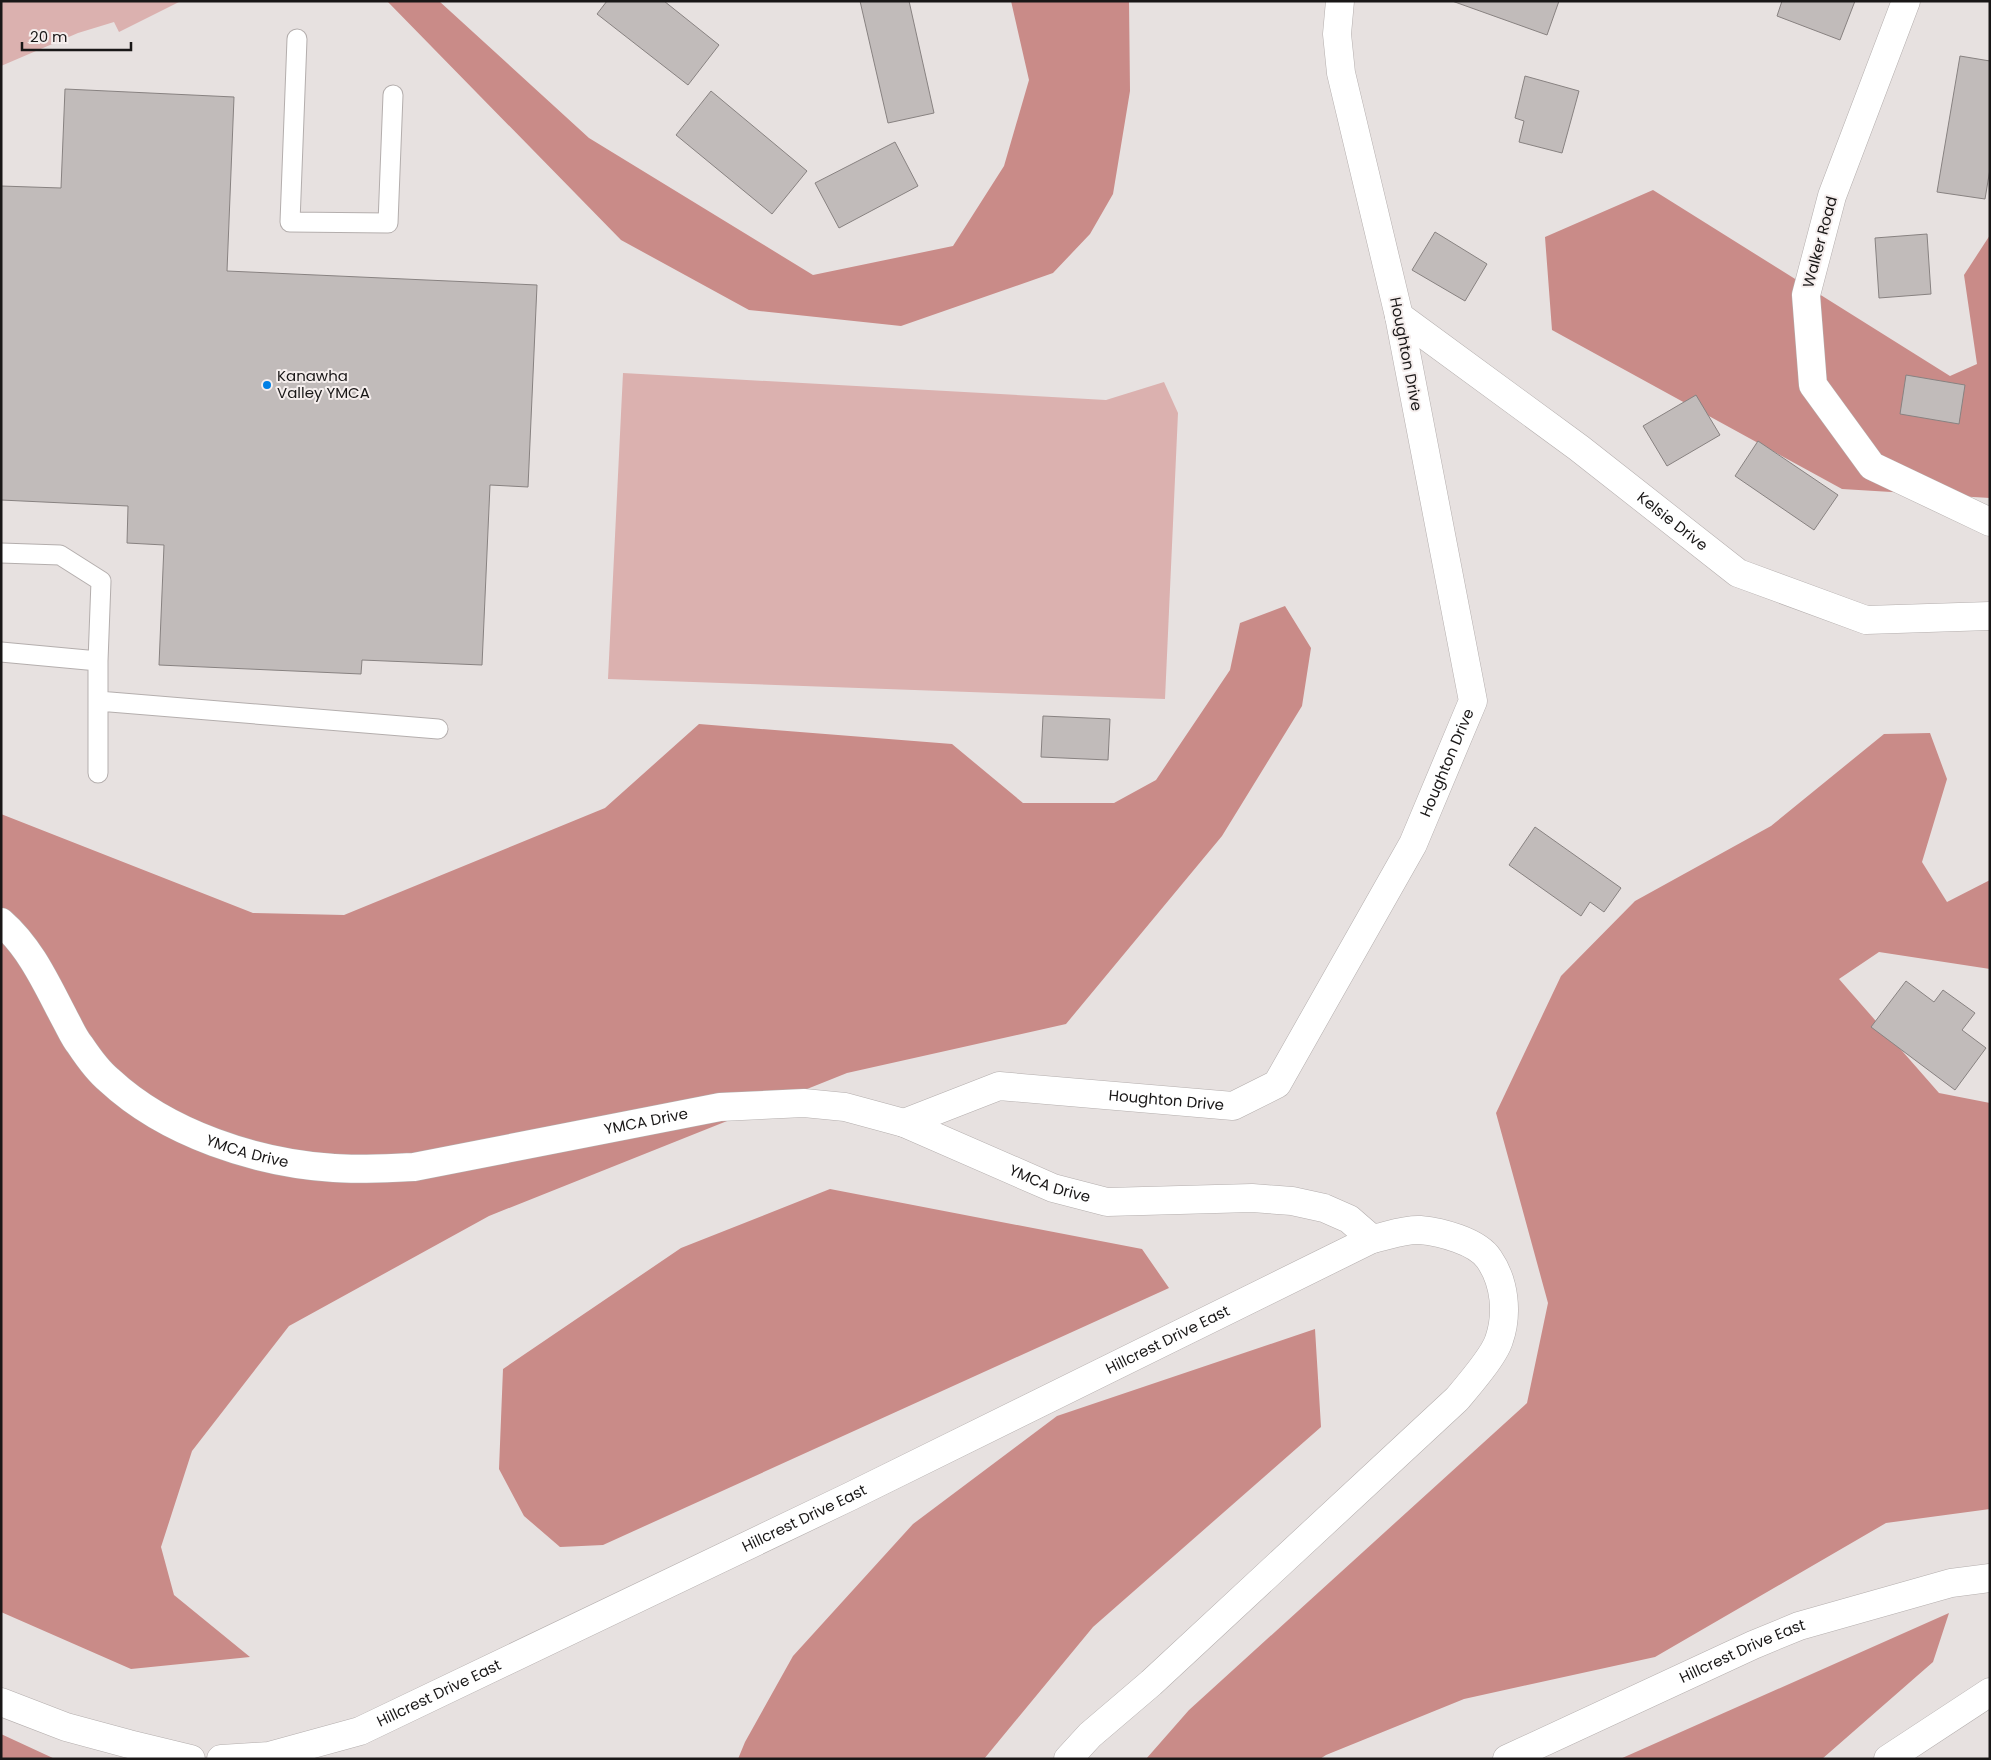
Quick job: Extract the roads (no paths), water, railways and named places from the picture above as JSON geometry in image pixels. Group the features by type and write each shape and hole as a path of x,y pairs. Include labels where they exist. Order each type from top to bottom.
{"street":[{"name":"Houghton Drive","path":"904,1123 999,1086 1233,1106 1277,1084 1413,844 1473,700 1399,316 1341,72 1337,34 1340,1"},
{"name":"Walker Road","path":"1906,1 1832,196 1806,295 1813,385 1872,466 1990,522"},
{"name":"Kelsie Drive","path":"1399,316 1579,448 1738,574 1866,620 1990,616"},
{"name":"YMCA Drive","path":"1,922 28,949 79,1044 108,1080 147,1109 200,1137 230,1148 280,1161 334,1168 414,1167 720,1107 804,1102 846,1107 904,1123 1014,1173 1062,1190 1107,1202 1252,1198 1292,1201 1324,1208 1350,1219 1372,1239"},
{"name":"Hillcrest Drive East","path":"221,1759 269,1756 378,1723 851,1496 1372,1239 1418,1230 1444,1234 1466,1241 1489,1258 1500,1284 1505,1313 1499,1342 1476,1377 1457,1399 1151,1683 1090,1735 1068,1759"},
{"name":"Hillcrest Drive East","path":"1507,1759 1799,1626 1951,1583 1990,1578"},
{"path":"1888,1759 1990,1692"},
{"path":"1,1702 66,1727 191,1759"}],"lane":[{"path":"296,39 290,222 388,223 393,95"},
{"path":"1,553 60,555 101,581 98,661 98,774"},
{"path":"1,652 98,661"},
{"path":"98,701 438,729"}],"place":[{"name":"Kanawha Valley YMCA","path":"267,385"}]}
